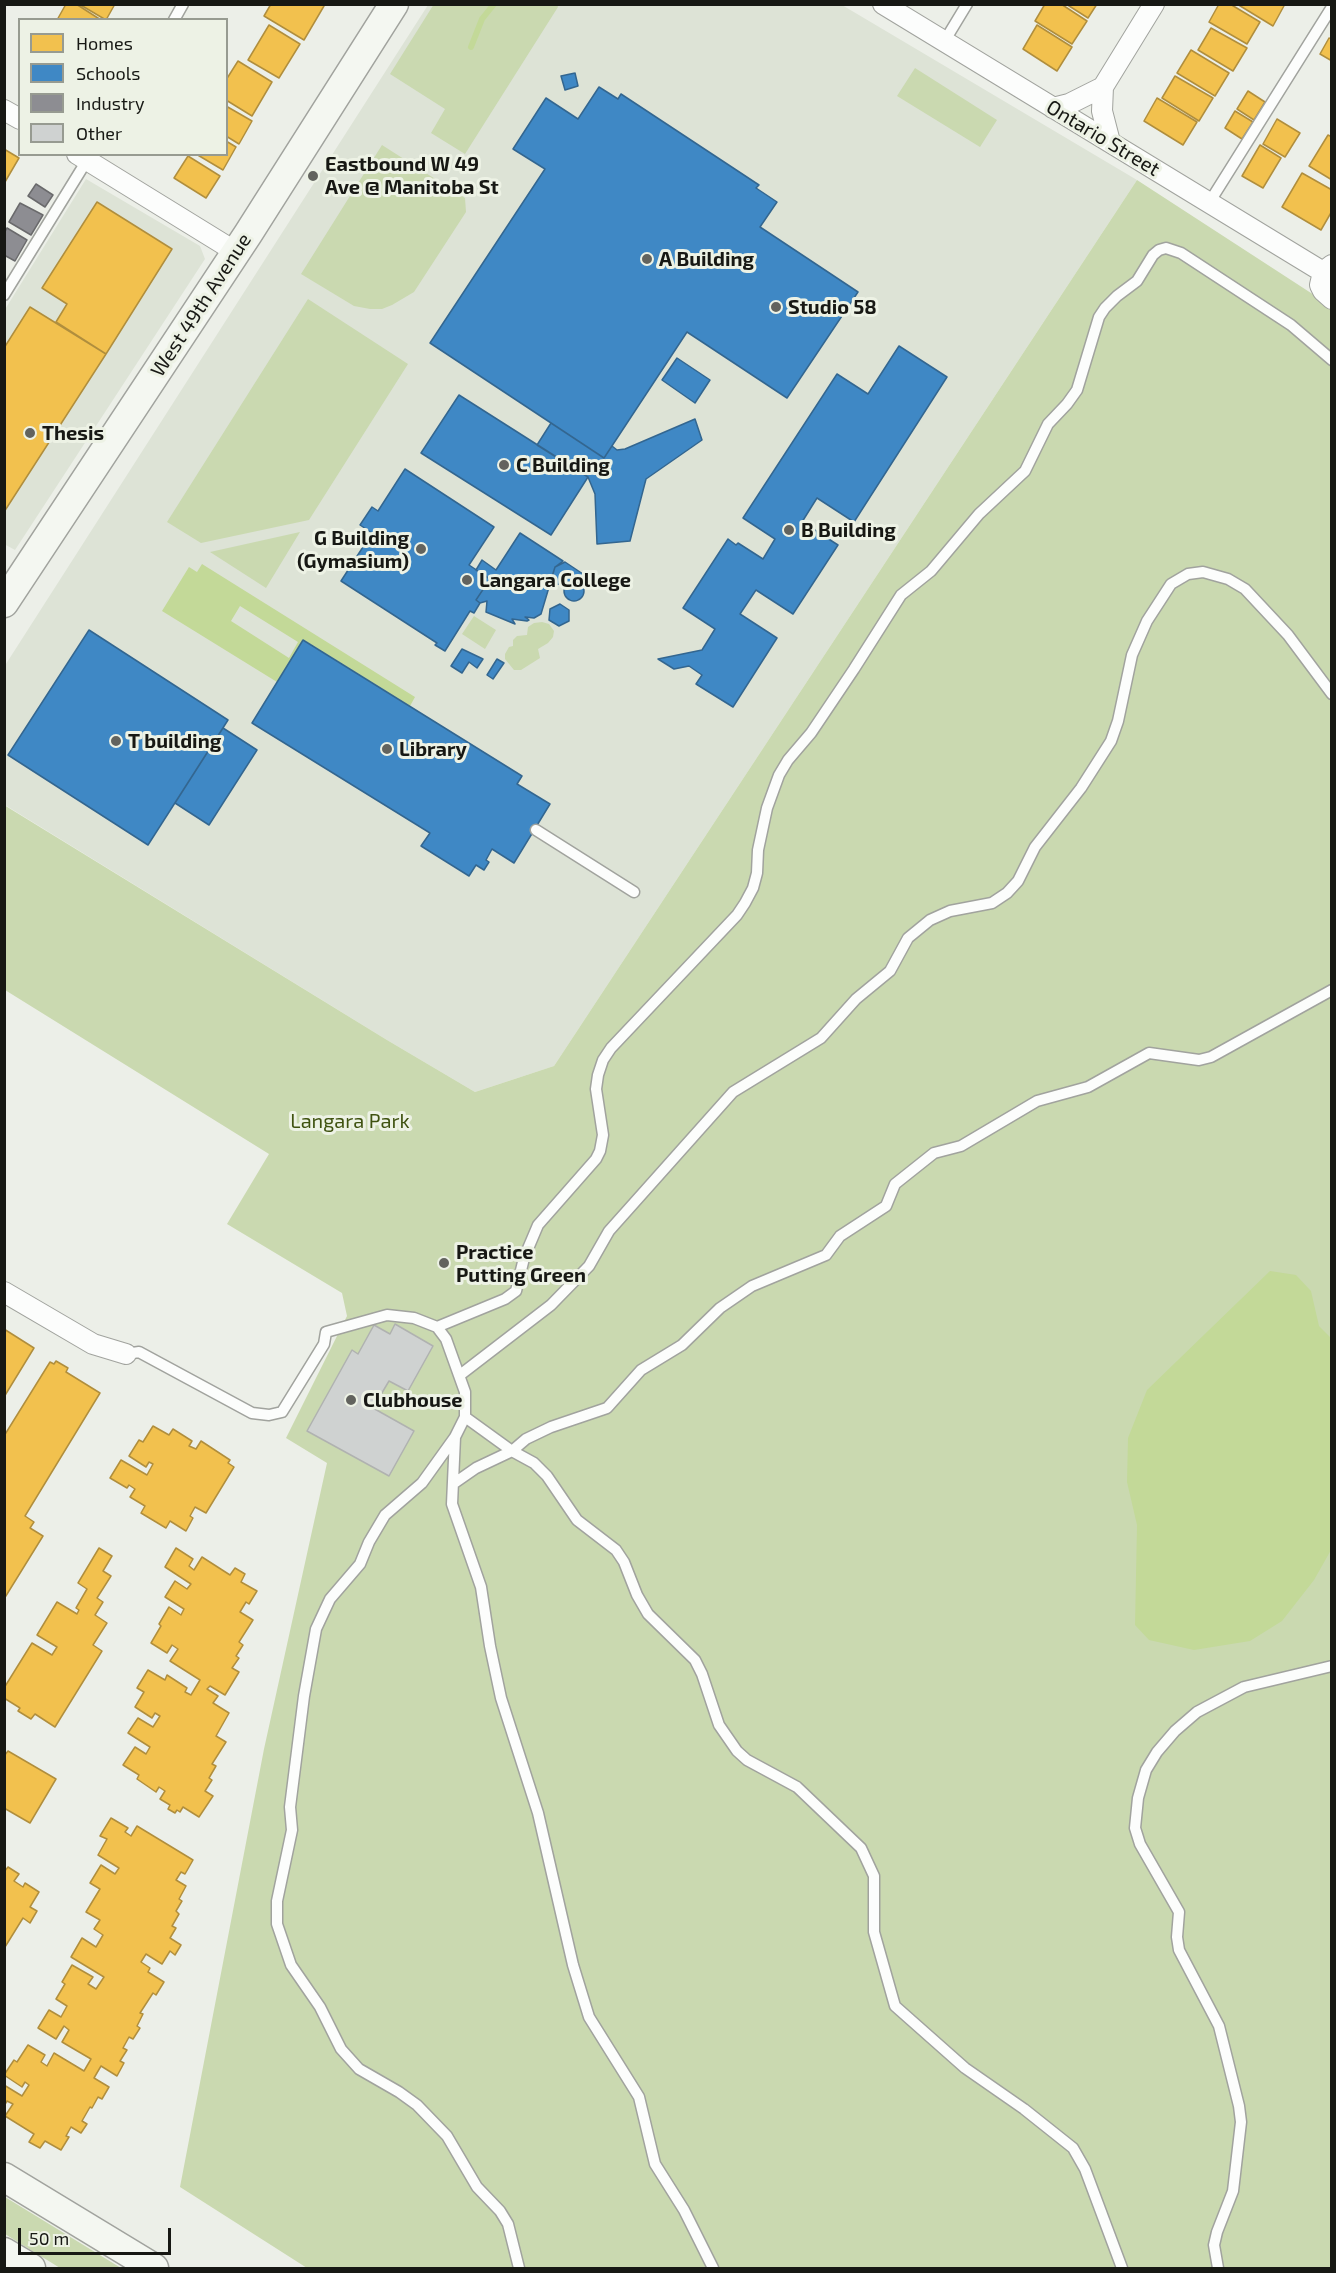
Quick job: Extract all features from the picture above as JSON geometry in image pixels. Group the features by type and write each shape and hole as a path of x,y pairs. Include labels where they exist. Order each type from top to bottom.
{"street":[{"name":"West 49th Avenue","path":"4,603 236,252 393,4"},
{"name":"Ontario Street","path":"882,4 1209,203 1327,269"},
{"path":"1053,108 1069,104 1102,87 1154,4"},
{"path":"1102,87 1102,111 1105,130 1110,142"},
{"path":"4,110 18,118"},
{"path":"85,157 236,252"},
{"path":"1327,269 1320,285 1332,299"},
{"path":"4,1292 93,1344 126,1354"},
{"path":"4,2177 154,2268"},
{"path":"4,2252 31,2268"}],"lane":[{"path":"175,18 183,4"},
{"path":"944,42 967,4"},
{"path":"1209,203 1332,7"},
{"path":"4,295 85,157"},
{"path":"437,1327 505,1299 516,1291 524,1258 538,1225 596,1159 600,1151 603,1135 596,1089 603,1060 611,1048 737,915 745,903 757,873 758,850 767,808 779,775 788,760 811,732 901,595 931,571 979,514 1025,471 1048,424 1077,390 1099,317 1117,296 1137,281 1153,255 1166,248 1181,253 1291,325 1332,360"},
{"path":"460,1375 551,1305 589,1266 609,1231 733,1092 821,1038 856,999 890,971 908,938 930,920 950,911 992,903 1008,893 1018,881 1035,847 1082,788 1111,741 1118,721 1132,655 1147,621 1171,584 1188,574 1203,572 1228,579 1245,589 1288,635 1332,694"},
{"path":"536,830 634,892"},
{"path":"453,1484 476,1468 512,1451 526,1439 551,1427 607,1408 641,1370 682,1345 720,1308 752,1286 826,1255 840,1236 886,1206 895,1184 934,1153 961,1146 1037,1101 1089,1087 1149,1053 1199,1060 1211,1058 1332,990"},
{"path":"126,1354 139,1352 252,1413 269,1414 282,1412 324,1344 326,1332 387,1315 414,1318 437,1327 446,1339 465,1392 465,1417 456,1437 422,1484 385,1515 369,1542 360,1564 330,1599 316,1629 304,1696 290,1807 292,1830 277,1901 278,1924 291,1965 320,2007 341,2049 359,2069 417,2105 447,2136 477,2187 501,2211 508,2224 519,2268"},
{"path":"465,1417 512,1451 534,1463 547,1476 577,1520 616,1550 648,1614 695,1660 719,1725 737,1751 747,1760 796,1787 861,1848 874,1876 874,1932 895,2006 965,2068 1024,2109 1073,2148 1085,2169 1122,2268"},
{"path":"456,1437 453,1503 481,1587 501,1698 537,1813 566,1942 589,2017 639,2097 655,2164 684,2210 713,2268"},
{"path":"1218,2268 1214,2245 1233,2191 1241,2122 1239,2106 1219,2026 1179,1950 1177,1936 1179,1912 1140,1844 1135,1828 1138,1798 1146,1770 1157,1752 1175,1731 1197,1712 1244,1687 1332,1666"}],"shaded area":[{"name":"Langara College","path":"428,5 842,5 1137,180 554,1066 475,1092 5,805 4,667"},
{"path":"86,179 200,246 205,259 15,550 4,544 4,311"},
{"path":"202,564 415,697 410,706 304,640 277,682 162,611 189,567 197,572","holes":["240,606 298,642 289,658 231,621"]},
{"path":"1270,1271 1296,1275 1311,1291 1319,1326 1331,1338 1331,1550 1314,1580 1282,1621 1250,1641 1194,1650 1149,1640 1135,1625 1137,1525 1127,1482 1128,1438 1147,1390"}],"green space":[{"path":"434,4 557,4 558,7 465,154 431,133 445,109 390,74"},
{"path":"915,68 997,120 980,147 897,96"},
{"path":"382,145 465,198 466,212 414,292 382,309 370,309 354,306 301,274"},
{"name":"Langara Park","path":"1137,180 1331,306 1331,2268 307,2268 180,2187 264,1749 327,1463 286,1438 347,1316 342,1293 227,1224 269,1154 5,990 4,805 475,1092 554,1066"},
{"path":"308,299 408,364 309,520 201,543 167,522"},
{"path":"300,532 266,588 210,552"},
{"path":"474,616 496,630 485,649 462,634"},
{"path":"534,623 549,624 554,631 553,637 538,649 540,658 521,670 514,670 505,659 509,647 513,646 513,640 517,636 527,635 528,627"},
{"path":"5,2197 121,2268 60,2268 5,2234"}],"building: Homes":[{"path":"66,4 76,4 98,18 58,18"},
{"path":"79,4 115,4 107,18 103,18"},
{"path":"271,4 321,4 324,6 304,40 264,16"},
{"path":"1045,4 1061,4 1087,21 1072,44 1035,21"},
{"path":"1066,4 1097,4 1088,18"},
{"path":"1219,4 1230,4 1260,22 1247,44 1209,22"},
{"path":"1237,4 1285,4 1273,26"},
{"path":"269,25 300,44 279,78 248,60"},
{"path":"1037,25 1072,47 1057,71 1023,49"},
{"path":"1211,28 1247,48 1233,71 1198,50"},
{"path":"1329,38 1332,39 1332,61 1320,54"},
{"path":"1191,50 1229,73 1215,96 1177,73"},
{"path":"238,61 272,82 252,116 228,101 228,77"},
{"path":"1175,76 1213,98 1199,121 1162,98"},
{"path":"1248,91 1265,102 1254,120 1237,109"},
{"path":"1157,98 1197,122 1183,145 1144,121"},
{"path":"228,107 252,121 239,144 228,137"},
{"path":"1235,111 1253,122 1242,139 1225,128"},
{"path":"1277,119 1300,133 1285,157 1263,144"},
{"path":"1328,135 1332,137 1332,180 1309,166"},
{"path":"228,142 236,147 223,170 199,156 228,156"},
{"path":"1260,145 1281,158 1263,188 1242,176"},
{"path":"4,149 19,158 5,182 4,181"},
{"path":"188,156 220,176 206,198 174,178"},
{"path":"1302,173 1332,190 1332,211 1321,230 1282,207"},
{"path":"97,202 172,249 106,354 56,322 67,304 42,288"},
{"name":"Thesis","path":"30,307 106,354 4,512 4,348"},
{"path":"4,1329 34,1348 4,1397"},
{"path":"56,1361 68,1368 66,1372 100,1393 25,1516 34,1522 30,1528 43,1536 4,1599 4,1436 50,1362 54,1364"},
{"path":"153,1426 169,1435 173,1429 192,1441 189,1446 196,1449 201,1441 230,1460 228,1463 234,1467 206,1513 195,1507 190,1516 193,1518 186,1531 170,1521 166,1528 141,1513 145,1506 130,1497 135,1489 129,1485 127,1488 110,1478 121,1460 147,1475 153,1464 149,1462 146,1467 129,1456 139,1440 143,1442"},
{"path":"99,1548 112,1556 103,1571 111,1576 97,1598 103,1602 95,1615 107,1623 93,1645 102,1651 55,1727 35,1714 31,1719 18,1711 20,1708 4,1698 4,1688 32,1643 52,1655 57,1647 37,1635 57,1602 77,1614 79,1610 76,1608 87,1589 78,1583"},
{"path":"176,1548 193,1559 189,1566 194,1570 202,1557 230,1575 235,1568 245,1574 241,1582 257,1591 249,1604 246,1602 240,1612 253,1620 239,1642 243,1645 236,1656 239,1658 232,1668 239,1672 225,1695 210,1686 207,1689 218,1696 213,1703 229,1713 216,1736 226,1742 212,1764 216,1766 209,1778 212,1780 205,1791 213,1796 199,1817 183,1807 180,1812 177,1810 175,1813 168,1809 170,1805 160,1799 165,1791 159,1787 156,1792 137,1779 139,1775 123,1765 135,1747 146,1754 150,1747 128,1733 138,1718 153,1727 160,1716 155,1713 152,1718 135,1707 144,1692 137,1688 148,1670 165,1680 167,1675 187,1688 185,1692 191,1695 200,1680 170,1661 178,1649 172,1645 167,1653 151,1643 169,1607 181,1615 184,1609 165,1597 175,1581 187,1589 191,1584 165,1567"},
{"path":"8,1751 56,1779 30,1823 4,1808 4,1756"},
{"path":"111,1818 128,1828 125,1832 131,1836 137,1826 193,1860 185,1874 181,1872 176,1880 186,1886 179,1899 182,1901 176,1911 179,1914 172,1926 176,1928 170,1938 181,1945 175,1955 170,1951 162,1964 146,1954 141,1962 150,1968 148,1972 164,1982 156,1995 153,1993 140,2013 143,2014 137,2026 140,2028 133,2039 129,2037 123,2048 127,2050 120,2061 124,2063 117,2076 101,2066 94,2078 109,2087 102,2099 98,2097 92,2108 90,2107 82,2121 87,2124 81,2133 71,2127 66,2136 69,2137 61,2150 45,2141 40,2148 29,2142 34,2134 5,2116 13,2104 7,2101 4,2106 4,2085 22,2096 29,2085 25,2082 22,2087 4,2075 14,2060 17,2062 28,2045 45,2055 41,2062 47,2066 54,2053 84,2071 91,2059 62,2042 69,2030 64,2026 56,2039 38,2028 49,2010 61,2017 67,2006 56,1999 65,1984 62,1982 72,1965 93,1977 88,1984 96,1989 104,1977 71,1957 82,1938 96,1947 103,1935 94,1929 100,1920 86,1912 100,1889 90,1883 101,1865 115,1874 119,1868 98,1855 107,1839 100,1836"},
{"path":"8,1867 19,1874 14,1881 23,1887 25,1883 39,1892 30,1907 37,1911 30,1923 23,1918 5,1947 4,1872"}],"building: Schools":[{"path":"575,73 578,86 565,90 561,76"},
{"name":"A Building","path":"599,87 618,99 621,94 759,185 756,188 777,202 760,227 858,292 787,398 687,332 604,458 430,343 545,169 513,149 546,98 578,119"},
{"name":"B Building","path":"899,346 947,377 854,522 817,498 802,522 838,545 793,614 756,590 740,614 777,638 733,707 696,684 702,675 689,666 674,669 658,659 702,650 715,629 683,608 728,539 763,559 775,539 743,518 837,374 868,394"},
{"path":"677,358 710,380 695,403 662,380"},
{"name":"C Building","path":"459,395 588,477 551,535 421,453"},
{"path":"695,419 702,440 646,479 630,541 597,544 595,494 588,477 537,445 551,423 604,458 612,446 617,450 625,449"},
{"name":"G Building (Gymasium)","path":"405,469 494,527 469,565 490,579 476,600 480,603 474,613 470,611 445,651 435,645 437,643 341,581 372,533 360,525 372,507 378,511"},
{"path":"520,533 563,561 555,567 541,614 534,618 525,617 529,620 527,621 512,619 515,624 486,612 487,601 480,603 476,600 490,579 476,570 482,560 496,570"},
{"path":"565,562 586,576 584,579 549,586 555,567"},
{"path":"574,581 581,584 584,591 581,598 574,601 567,598 564,591 567,584"},
{"path":"560,604 569,610 569,621 559,626 549,620 550,609"},
{"name":"T building","path":"89,630 228,720 148,845 8,755"},
{"name":"Library","path":"303,640 522,776 517,784 550,804 514,863 492,849 486,860 489,862 484,870 476,865 469,876 421,846 430,833 252,723"},
{"path":"462,649 483,659 477,668 469,662 462,673 451,666"},
{"path":"497,659 504,663 493,679 487,675"},
{"path":"223,728 257,750 209,825 175,803"}],"building: Industry":[{"path":"36,184 53,195 45,207 28,196"},
{"path":"20,203 43,215 31,235 9,222"},
{"path":"7,228 27,240 15,261 4,255 4,233"}],"building: Other":[{"name":"Clubhouse","path":"395,1324 433,1346 408,1391 389,1381 373,1408 414,1431 389,1476 307,1431 352,1350 358,1354 374,1325 390,1334"}],"waterway":[{"path":"471,47 482,19 494,4"}],"place":[{"name":"Eastbound W 49 Ave @ Manitoba St","path":"313,176"},
{"name":"A Building","path":"647,259"},
{"name":"Studio 58","path":"776,307"},
{"name":"Thesis","path":"30,433"},
{"name":"C Building","path":"504,465"},
{"name":"B Building","path":"789,530"},
{"name":"G Building (Gymasium)","path":"421,549"},
{"name":"Langara College","path":"467,580"},
{"name":"T building","path":"116,741"},
{"name":"Library","path":"387,749"},
{"name":"Practice Putting Green","path":"444,1263"},
{"name":"Clubhouse","path":"351,1400"}]}
